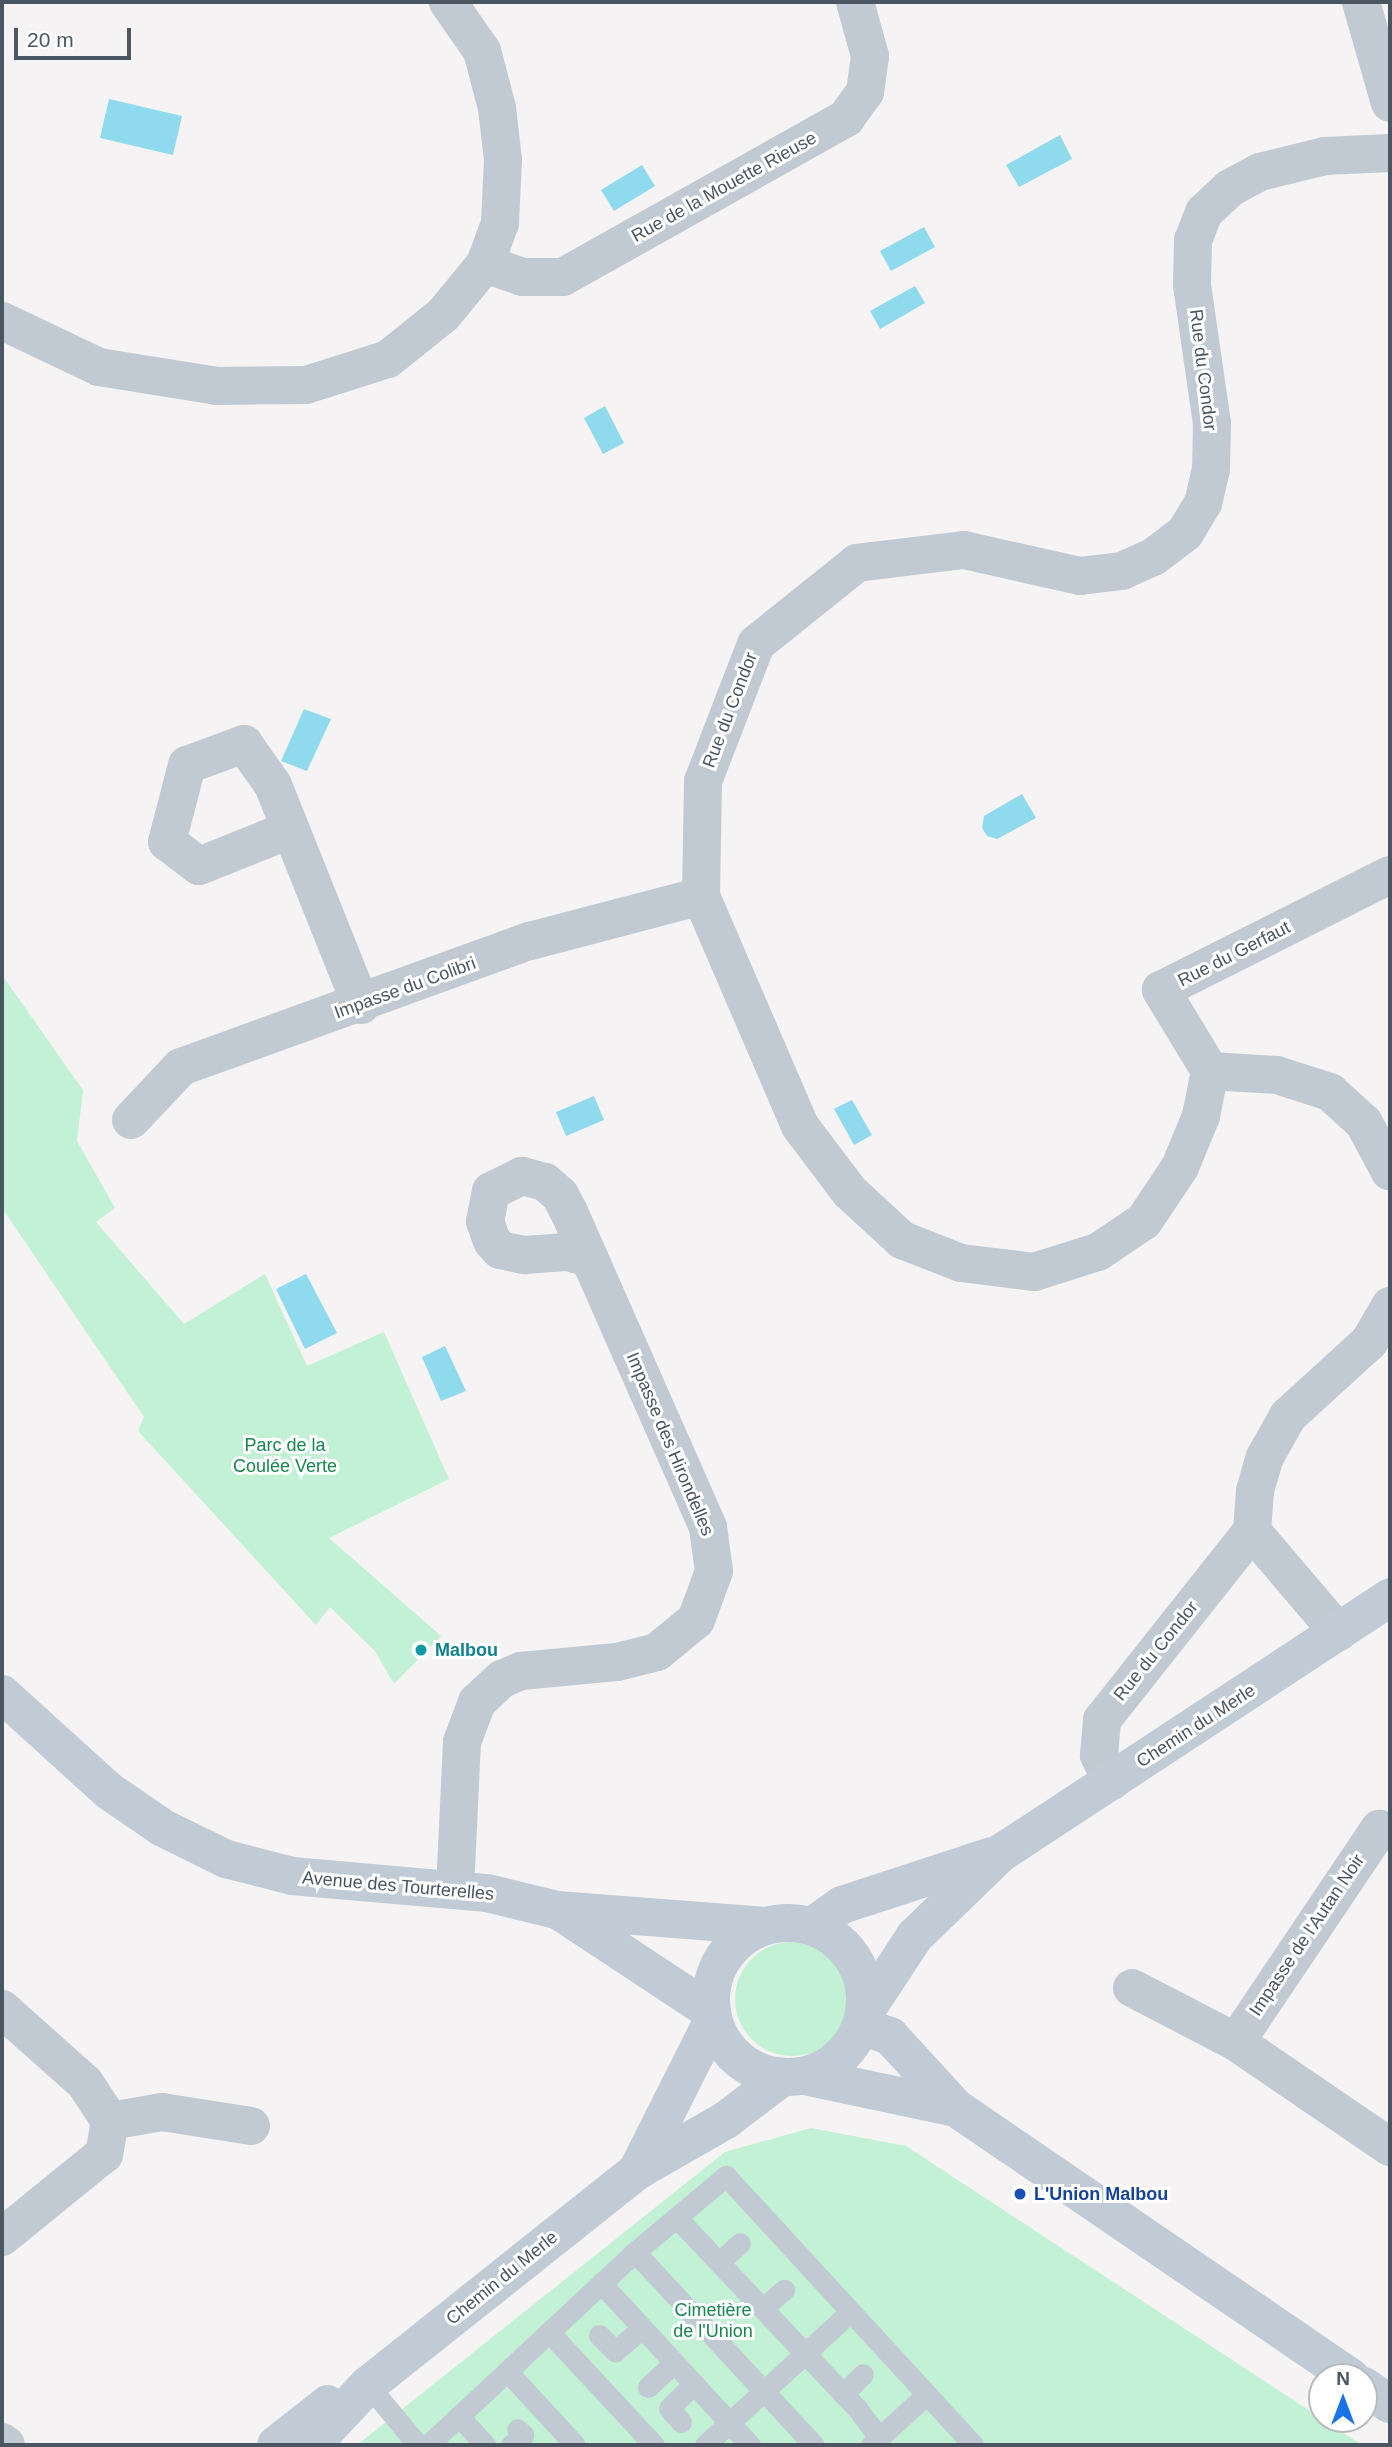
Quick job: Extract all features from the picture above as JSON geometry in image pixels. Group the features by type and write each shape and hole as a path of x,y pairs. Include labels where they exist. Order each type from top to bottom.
{"street":[{"path":"2,321 99,367 217,386 306,385 387,359 443,315 485,264 500,223 503,160 497,108 482,51 448,2"},
{"name":"Rue de la Mouette Rieuse","path":"485,264 522,277 564,277 846,118 865,92 870,56 855,2"},
{"path":"1361,2 1390,103"},
{"name":"Rue du Condor","path":"1210,1071 1201,1116 1180,1167 1144,1221 1098,1252 1034,1272 961,1263 902,1240 850,1192 800,1126 701,896 702,781 755,643 857,563 964,550 1080,576 1122,570 1164,549 1185,533 1203,503 1212,469 1212,423 1192,285 1193,240 1204,212 1230,188 1260,172 1325,156 1390,153"},
{"path":"289,830 360,1005"},
{"name":"Rue du Gerfaut","path":"1210,1071 1161,990 1390,875"},
{"name":"Impasse du Colibri","path":"131,1120 181,1067 360,1005 530,941 701,896"},
{"path":"1210,1071 1277,1075 1330,1092 1364,1123 1390,1172"},
{"name":"Impasse des Hirondelles","path":"455,1890 462,1742 477,1702 502,1679 521,1671 617,1662 657,1652 696,1619 714,1571 708,1527 589,1258"},
{"path":"1338,1632 1252,1531 1255,1490 1265,1457 1288,1416 1369,1342 1390,1306"},
{"name":"Rue du Condor","path":"1112,1781 1099,1755 1102,1720 1252,1531"},
{"name":"Chemin du Merle","path":"863,2019 915,1936 1001,1853 1390,1597"},
{"name":"Avenue des Tourterelles","path":"2,1694 109,1791 163,1828 226,1859 304,1878 487,1892 557,1910 765,1926"},
{"name":"Impasse de l'Autan Noir","path":"1236,2042 1379,1829"},
{"name":"Chemin du Merle","path":"812,1926 842,1905 1001,1853"},
{"name":"Avenue des Tourterelles","path":"557,1910 712,2016"},
{"path":"792,2077 826,2068 844,2054 863,2019 865,1985 854,1960 836,1939 812,1926 765,1926 741,1939 722,1960 712,1985 712,2016 727,2048 751,2068 792,2077 956,2108"},
{"path":"1132,1988 1236,2042 1390,2147"},
{"path":"2,2009 85,2083 110,2120 104,2154 2,2237"},
{"name":"Chemin du Merle","path":"637,2171 712,2016"},
{"path":"863,2019 890,2036 956,2108 1330,2363"},
{"name":"Chemin du Merle","path":"312,2445 368,2385 637,2171 726,2120 792,2077"},
{"path":"110,2120 162,2112 251,2126"},
{"name":"Chemin du Merle","path":"276,2445 328,2405 368,2385"},
{"path":"2,2442 6,2445"}],"lane":[{"path":"428,2445 635,2252 726,2176 973,2445"},
{"path":"677,2218 763,2308 803,2355 843,2393 876,2442 926,2395"},
{"path":"719,2262 740,2243"},
{"path":"635,2252 814,2445"},
{"path":"601,2283 750,2445"},
{"path":"763,2308 784,2290"},
{"path":"705,2445 850,2312"},
{"path":"599,2335 615,2351 642,2328"},
{"path":"549,2332 654,2445"},
{"path":"648,2387 674,2363"},
{"path":"507,2371 575,2445"},
{"path":"843,2393 863,2374"},
{"path":"681,2422 669,2408 694,2384"},
{"path":"368,2385 418,2445"},
{"path":"459,2416 485,2445"}],"green space":[{"name":"Parc de la Coulée Verte","path":"2,975 83,1090 77,1141 115,1208 96,1222 184,1324 265,1274 307,1366 384,1332 449,1479 329,1538 441,1636 394,1684 375,1651 330,1607 316,1625 138,1431 144,1417 2,1208"},
{"path":"792,1942 814,1947 832,1959 844,1977 849,1999 844,2021 832,2039 814,2051 792,2056 770,2051 752,2039 740,2021 735,1999 740,1977 752,1959 770,1947"},
{"name":"Cimetière de l'Union","path":"811,2128 906,2146 1308,2410 1308,2433 1344,2433 1362,2445 357,2445 725,2152"}],"water":[{"path":"109,99 182,116 173,155 100,138"},
{"path":"1060,135 1072,159 1019,187 1006,165"},
{"path":"642,165 655,186 614,211 601,190"},
{"path":"924,227 935,247 891,271 880,251"},
{"path":"915,286 925,303 880,329 870,311"},
{"path":"605,406 624,443 603,454 584,418"},
{"path":"304,709 331,719 307,771 281,761"},
{"path":"1022,794 1036,818 997,839 987,836 982,828 984,816"},
{"path":"594,1096 604,1120 566,1136 556,1112"},
{"path":"852,1100 872,1135 854,1145 834,1109"},
{"path":"306,1274 337,1333 305,1349 276,1289"},
{"path":"445,1346 466,1391 441,1401 422,1357"}],"place":[{"name":"Malbou","path":"421,1650"},
{"name":"L'Union Malbou","path":"1020,2194"}]}
